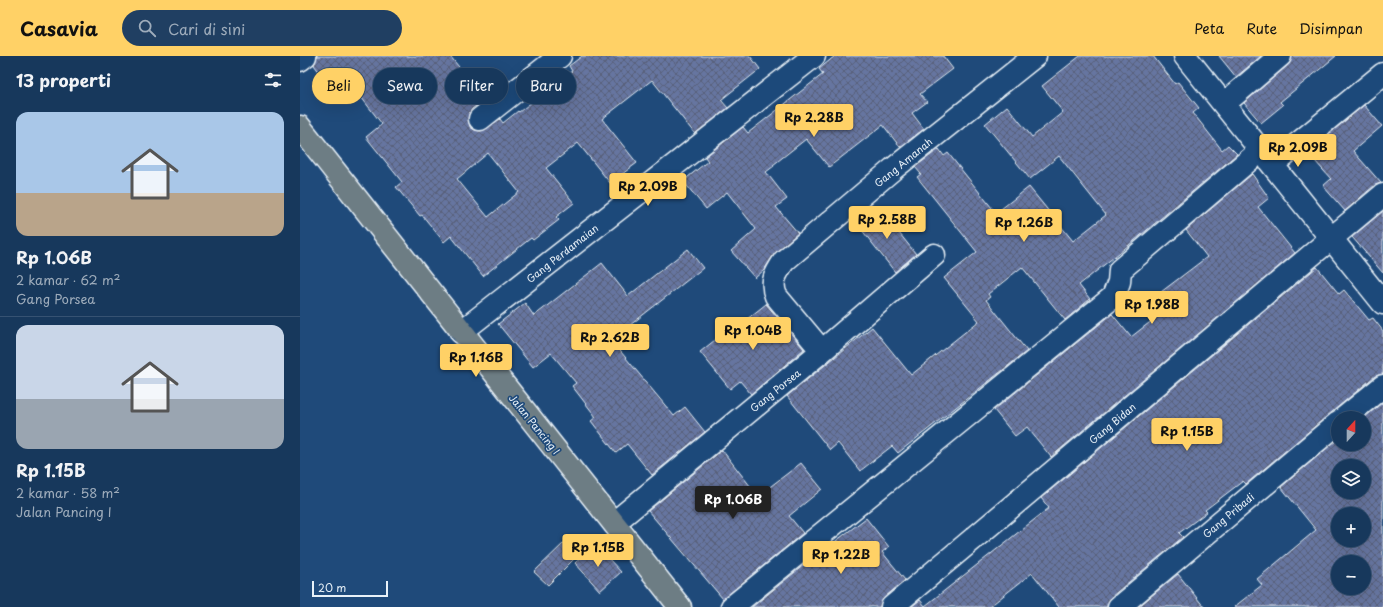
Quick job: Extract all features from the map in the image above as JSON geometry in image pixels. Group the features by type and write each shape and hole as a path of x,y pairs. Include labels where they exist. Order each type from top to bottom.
{"main road":[{"name":"Jalan Pancing I","path":"300,127 680,607"}],"street":[{"path":"300,60 305,56"},
{"path":"480,119 560,56"},
{"name":"Gang Perdamaian","path":"461,332 814,56"},
{"name":"Gang Amanah","path":"822,351 776,296 773,287 775,274 784,261 893,169 1035,56"},
{"path":"1185,56 1383,303"},
{"path":"1224,104 1280,56"},
{"path":"732,607 1113,297 1119,282 1120,270 1267,157 1383,74"},
{"name":"Gang Bidan","path":"892,607 1383,195"},
{"name":"Gang Porsea","path":"614,523 822,351 934,255"},
{"path":"1353,411 1383,386"},
{"name":"Gang Pribadi","path":"1119,607 1331,429"}],"building":[{"path":"317,56 450,56 460,68 445,68 445,104 478,104 472,109 468,120 470,127 481,131 500,119 503,123 529,104 576,104 576,68 570,68 569,66 582,56 750,56 760,69 721,100 728,108 695,134 652,80 602,119 637,163 610,183 578,143 546,168 574,203 556,217 559,220 533,240 531,238 483,276 451,236 444,242 422,215 420,216 396,187 402,182 366,137 382,124 365,102 365,68 316,68 314,65","holes":["488,153 519,192 488,217 457,179"]},
{"path":"835,56 943,56 953,69 920,94 927,102 912,113 924,129 900,147 883,125 829,167 806,139 766,172 787,199 776,207 798,233 776,252 764,270 755,278 731,251 756,229 727,192 706,209 683,181 708,161 705,157 743,127 748,133 823,74 819,69"},
{"path":"1080,56 1153,56 1175,84 1178,82 1199,108 1193,113 1222,150 1228,145 1237,154 1134,241 1079,285 1090,299 1065,320 1022,267 988,294 990,297 986,300 1027,351 898,453 892,446 860,471 838,443 830,450 787,396 872,327 911,375 979,321 944,278 977,252 917,177 921,174 915,167 939,149 944,156 948,153 996,213 1029,187 1073,241 1106,215 1059,156 1030,179 985,124 1007,106 1032,137 1063,112 1042,86"},
{"path":"1219,56 1261,56 1236,77"},
{"path":"1292,56 1336,56 1280,102 1283,105 1261,123 1244,103 1288,65"},
{"path":"1364,105 1382,126 1353,151 1381,183 1375,185 1345,211 1323,186 1331,179 1307,152"},
{"path":"1252,174 1269,198 1258,207 1295,253 1051,457 1027,427 1015,436 994,410 1112,314 1131,337 1172,305 1161,292 1207,257 1186,230"},
{"path":"879,208 916,254 895,272 857,224"},
{"path":"1383,211 1383,273 1352,237"},
{"path":"688,249 703,268 611,340 674,416 685,407 705,432 652,475 627,444 616,453 591,421 596,417 572,386 576,383 551,353 533,367 498,324 525,303 534,316 602,263 628,296"},
{"path":"1317,267 1339,294 1344,290 1369,320 1373,318 1383,331 1383,374 1375,376 1333,411 1331,411 1331,413 1246,484 1243,481 1205,510 1207,512 1179,533 1183,537 1111,597 1107,607 1059,607 1032,573 989,607 911,607 920,600 925,606 1049,508 1041,498"},
{"path":"766,304 804,349 751,394 740,381 730,389 700,352 730,328 732,331"},
{"path":"1383,402 1383,607 1234,607 1262,585 1257,579 1316,530 1281,487 1331,445 1331,451 1371,451 1371,412"},
{"path":"722,450 758,496 801,463 822,489 789,516 803,533 723,599 648,511"},
{"path":"866,518 889,547 882,552 905,580 884,598 880,607 752,607 831,543 832,544"},
{"path":"567,540 580,553 548,585 534,572"},
{"path":"596,545 621,572 600,591 575,563"},
{"path":"1178,574 1204,607 1138,607"}]}
